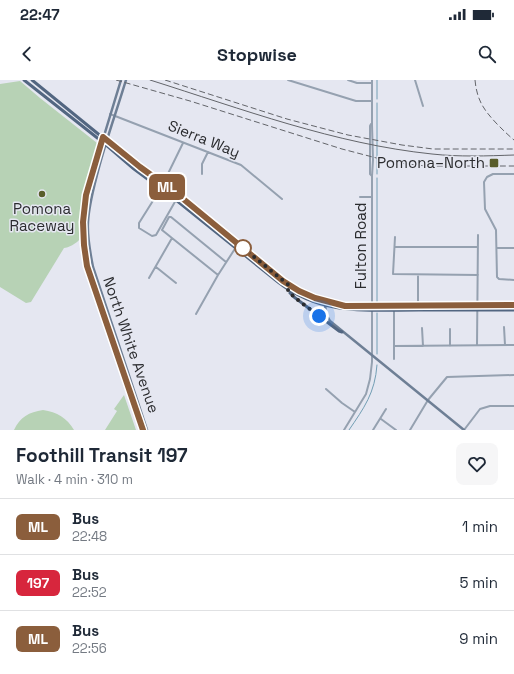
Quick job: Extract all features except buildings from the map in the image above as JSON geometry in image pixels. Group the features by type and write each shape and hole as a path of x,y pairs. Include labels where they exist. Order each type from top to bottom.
{"main road":[{"path":"24,80 101,141 106,142 163,184 290,286 306,294 326,302 345,306 514,306"},
{"path":"32,80 103,137 106,142 134,169 161,188 235,247 288,290 294,297 342,332"},
{"name":"North White Avenue","path":"121,80 101,141 86,195 83,222 84,245 87,266 143,430"},
{"name":"North White Avenue","path":"126,80 116,115 106,142 91,196 88,221 89,245 93,267 148,430"},
{"path":"288,290 307,300 345,310 514,310"},
{"path":"326,302 326,314 330,321 464,430"}],"street":[{"path":"288,80 356,101 371,101"},
{"path":"348,80 357,83 372,81"},
{"path":"415,80 422,106"},
{"name":"Fulton Road","path":"344,430 366,394 371,374 372,362 372,81"},
{"name":"Sierra Way","path":"110,114 116,115 241,165 282,199"},
{"path":"176,200 156,235 152,236 139,228 139,223 161,188 184,143"},
{"path":"202,174 202,164 208,152"},
{"path":"514,174 493,174 487,177 484,182 484,207 495,228 497,277 499,279 514,280"},
{"path":"360,197 372,197"},
{"path":"218,275 162,230 170,217 226,262"},
{"path":"395,236 393,274 478,275"},
{"path":"477,345 478,236"},
{"path":"149,278 172,238"},
{"path":"196,314 218,275 238,244"},
{"path":"395,247 478,247"},
{"path":"496,248 514,248"},
{"path":"156,267 176,283"},
{"path":"418,275 418,310"},
{"path":"288,290 290,286"},
{"path":"394,310 394,358"},
{"path":"504,327 505,345"},
{"path":"422,328 423,346"},
{"path":"450,329 450,346"},
{"path":"394,346 514,345"},
{"path":"410,430 428,400 447,377 514,375"},
{"path":"326,389 355,412"},
{"path":"464,430 480,409 490,406 514,406"},
{"path":"373,430 386,409"},
{"path":"380,419 396,430"}],"green space":[{"name":"Pomona Raceway","path":"20,81 98,145 82,199 79,240 76,243 64,248 31,302 26,303 0,287 0,84"},
{"path":"124,395 136,430 105,430 117,411 114,409"},
{"path":"43,410 53,412 61,416 74,430 14,430 22,418 33,412"}],"waterway":[{"path":"377,80 377,99"},
{"path":"377,103 377,174"},
{"path":"377,178 377,302"},
{"path":"377,313 377,354"},
{"path":"349,430 368,400 374,384 377,365"}],"tram line":[{"path":"150,80 254,114 324,134 360,142 396,149 442,155 514,155"}],"railway":[{"path":"116,80 190,101 342,149 388,161 426,166 514,166"},
{"path":"165,80 287,119 348,135 433,149 514,149"},
{"path":"475,80 477,94 482,105 497,124 514,140"}],"bus line":[{"name":"ML","path":"143,430 87,266 84,245 83,222 86,195 103,137 129,159 176,193 283,281 299,291 315,298 345,306 514,305"}],"place":[{"name":"Pomona–North","path":"494,163"},
{"name":"Pomona Raceway","path":"42,194"}],"route":[{"path":"243,248 290,286 288,290 294,297 319,316"}]}
